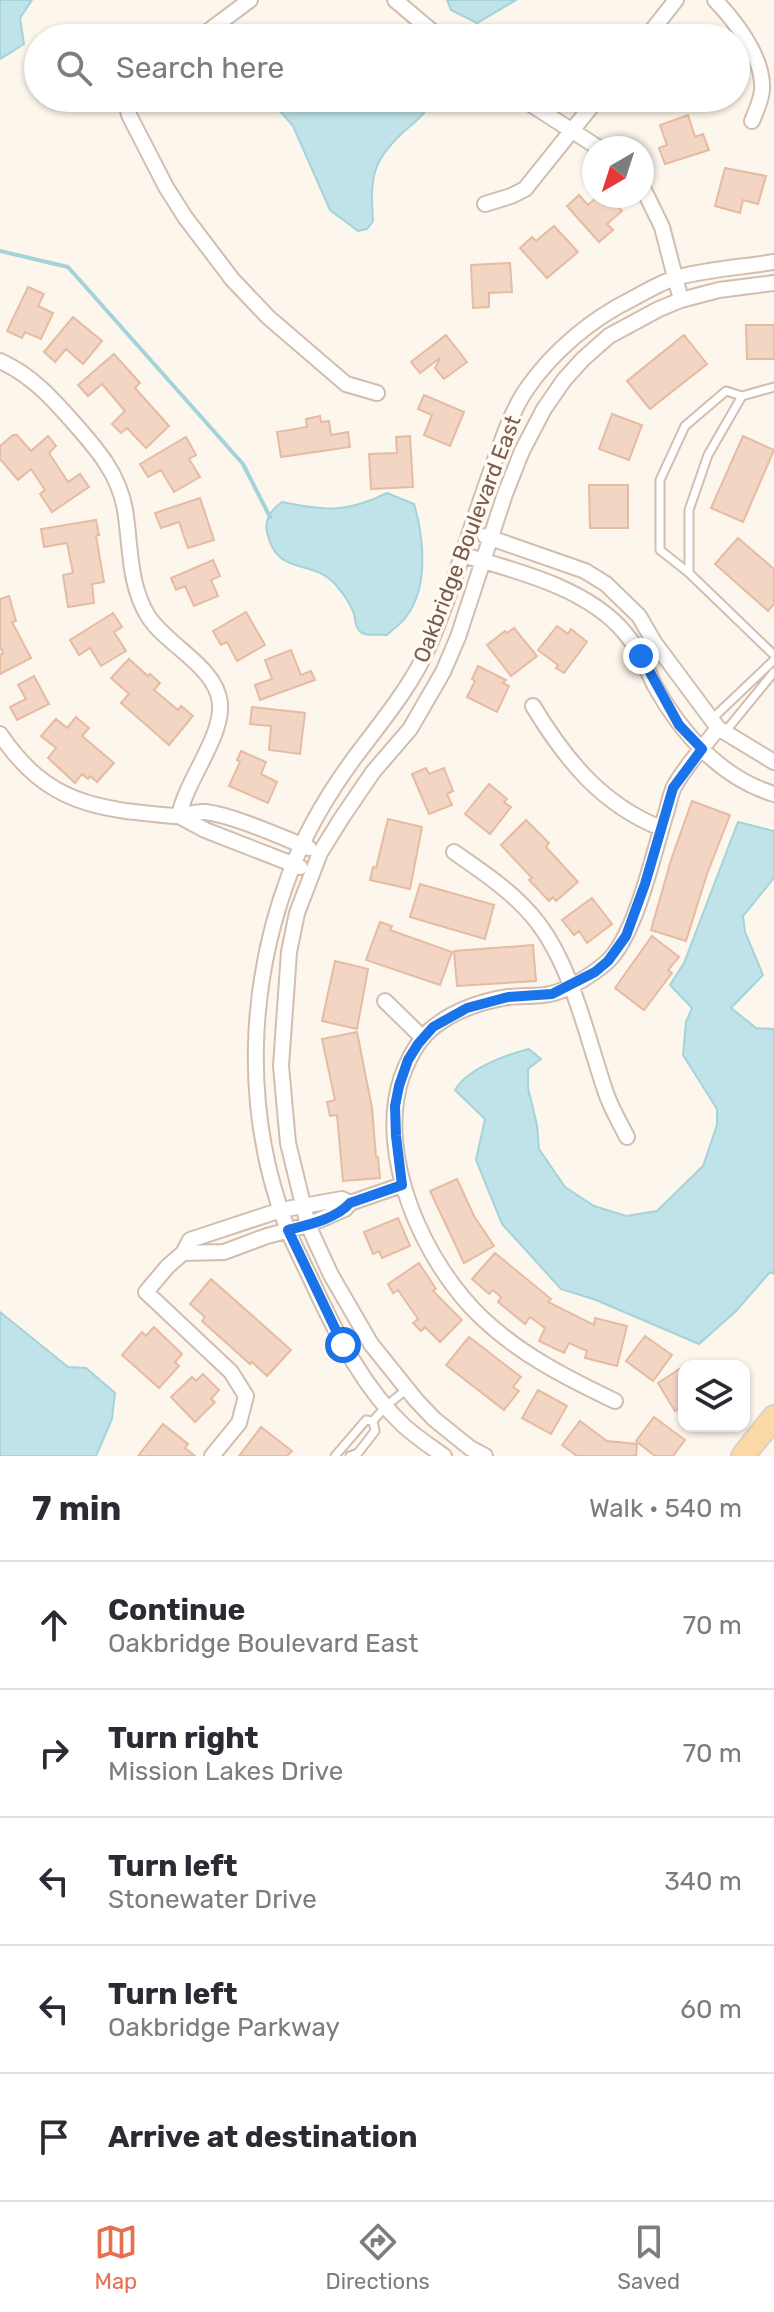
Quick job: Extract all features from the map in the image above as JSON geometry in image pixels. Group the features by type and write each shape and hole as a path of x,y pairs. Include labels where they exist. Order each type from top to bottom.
{"main road":[{"path":"743,1456 774,1417"}],"street":[{"path":"218,24 250,0"},
{"path":"395,0 423,24"},
{"path":"657,24 676,0"},
{"path":"715,0 735,24"},
{"path":"750,51 761,75 761,99 752,121"},
{"path":"128,112 166,187 232,279 268,317 346,384 377,393"},
{"path":"544,112 582,136"},
{"path":"485,204 525,189 587,112"},
{"path":"653,208 662,227 681,300"},
{"name":"Oakbridge Boulevard East","path":"444,1456 417,1437 386,1406 343,1345 288,1230 260,1128 255,1054 265,958 302,846 352,760 401,697 429,647 501,442 526,390 550,362 610,310 677,277 774,262"},
{"name":"Oakbridge Boulevard East","path":"485,1456 453,1436 434,1419 371,1344 350,1311 308,1225 288,1143 281,1066 289,952 297,913 320,853 373,772 410,729 431,696 451,654 522,451 544,409 564,380 609,336 659,309 719,290 774,283"},
{"path":"0,361 18,370 48,393 102,455 122,495 130,561 140,600 155,625 210,677 216,689 220,705 217,726 186,793 179,816"},
{"path":"471,532 585,571 606,584 639,616 654,642 718,727 774,762"},
{"path":"463,555 556,585 610,619 641,656 679,725 718,763 742,780 774,794"},
{"path":"533,706 565,755 597,787 628,814 661,828"},
{"path":"615,1401 541,1363 499,1333 443,1271 421,1231 402,1185 395,1106 408,1060 433,1027 467,1008 508,997 552,994 595,972 608,961 626,936 673,788 718,727"},
{"path":"0,734 34,775 70,798 112,809 179,816 203,811 238,821 320,853"},
{"path":"179,816 205,830 312,872"},
{"path":"234,841 238,821"},
{"path":"454,852 504,887 537,922 562,963 607,1098 627,1137"},
{"path":"385,1001 423,1038"},
{"path":"183,1253 224,1252 308,1225 345,1209 350,1203 402,1185"},
{"path":"212,1456 239,1423 246,1396 231,1372 146,1292 183,1253 190,1240 281,1210 342,1199 350,1203"},
{"path":"234,1225 241,1246"}],"lane":[{"path":"718,727 774,658 689,573 660,550 660,480 685,426 726,391 742,396 774,387"},
{"path":"689,573 689,510 708,455 742,396"},
{"path":"718,727 774,672"},
{"path":"373,1421 407,1389"},
{"path":"335,1456 366,1420 373,1421"},
{"path":"350,1456 358,1453 375,1431 373,1421"}],"water":[{"path":"0,0 32,0 20,18 24,44 0,59"},
{"path":"447,0 516,0 477,23 451,10"},
{"path":"281,112 424,112 397,138 381,159 373,179 373,221 367,229 358,231 330,210 293,126"},
{"path":"387,493 414,504 422,547 421,577 413,605 402,622 387,635 367,634 358,629 351,608 336,585 316,571 278,556 267,532 267,522 272,511 282,502 311,507 348,507"},
{"path":"738,822 774,831 774,878 743,916 745,932 763,975 731,1008 756,1028 774,1029 774,1274 770,1272 736,1311 699,1344 596,1300 561,1289 502,1224 476,1160 485,1119 455,1090 477,1069 529,1049 541,1059 528,1069 528,1088 539,1149 565,1187 594,1206 626,1216 657,1211 703,1166 717,1125 717,1109 683,1055 686,1022 692,1008 670,985 684,963"},
{"path":"0,1312 68,1367 86,1368 115,1393 112,1419 96,1456 0,1456"}],"building":[{"path":"688,115 695,137 703,134 709,150 665,164 659,148 667,145 660,125"},
{"path":"725,168 766,176 758,204 743,200 740,213 715,206"},
{"path":"579,195 582,208 619,208 622,211 607,224 613,230 599,242 567,206"},
{"path":"554,226 578,252 547,278 520,248 532,237 536,241"},
{"path":"510,263 512,292 489,293 489,307 473,308 471,265"},
{"path":"28,287 44,294 38,306 53,313 41,339 25,332 22,338 7,331"},
{"path":"73,317 102,341 83,364 66,349 55,362 44,352"},
{"path":"746,325 774,325 774,359 747,359"},
{"path":"446,335 467,362 444,379 435,368 440,358 420,373 411,362"},
{"path":"684,335 707,364 650,409 627,381"},
{"path":"114,354 140,383 135,388 169,426 146,448 127,428 121,433 112,424 125,411 102,384 88,396 78,385"},
{"path":"424,395 464,412 450,446 424,435 432,415 418,409"},
{"path":"612,414 642,425 629,460 599,449"},
{"path":"320,416 321,422 329,421 331,435 348,432 350,447 281,457 277,432 307,427 306,419"},
{"path":"17,435 31,451 48,436 56,446 49,453 68,482 80,474 89,487 52,512 40,494 45,490 31,469 18,480 0,459 0,446"},
{"path":"410,436 413,487 371,489 369,454 397,453 396,437"},
{"path":"743,436 774,450 743,522 711,508"},
{"path":"186,437 196,455 189,459 200,477 174,492 161,470 148,477 140,464"},
{"path":"589,485 628,485 628,528 590,528"},
{"path":"200,498 214,540 188,548 179,522 161,528 155,513"},
{"path":"96,520 104,582 92,584 94,603 68,607 63,575 73,573 67,543 44,547 41,529"},
{"path":"738,538 774,569 774,604 768,611 715,564"},
{"path":"213,560 220,576 211,580 218,596 194,606 185,586 176,590 171,578"},
{"path":"9,596 16,621 12,622 31,658 0,674 0,655 3,653 0,646 0,599"},
{"path":"246,612 265,645 237,661 227,642 221,645 213,631"},
{"path":"113,613 122,627 114,632 126,651 101,666 90,648 79,655 70,640"},
{"path":"557,626 568,634 571,629 587,642 564,673 538,650"},
{"path":"514,628 537,656 511,676 487,645"},
{"path":"291,650 301,675 311,671 315,680 260,700 255,685 272,679 265,660"},
{"path":"129,659 160,683 154,690 178,710 181,706 193,716 169,745 121,703 129,694 111,678"},
{"path":"478,666 506,680 503,683 509,686 497,712 467,697"},
{"path":"34,676 49,704 17,720 10,707 26,699 18,685"},
{"path":"252,707 305,713 300,754 269,750 271,726 250,724"},
{"path":"76,717 89,728 82,736 114,763 97,782 82,774 75,783 48,758 56,748 41,736 56,719 67,728"},
{"path":"241,751 266,762 261,774 277,782 268,803 229,786 240,762 237,760"},
{"path":"426,768 429,774 444,768 453,791 447,794 452,805 429,814 412,774"},
{"path":"489,784 507,799 504,802 511,807 490,834 465,814"},
{"path":"692,801 730,815 686,941 651,930"},
{"path":"388,819 422,827 410,889 370,880"},
{"path":"526,820 549,843 546,847 578,882 556,901 553,897 549,901 501,845"},
{"path":"420,884 494,905 485,939 410,917"},
{"path":"592,898 612,924 587,943 579,931 574,935 562,920"},
{"path":"380,922 392,926 390,930 452,952 440,985 366,960"},
{"path":"652,936 679,957 668,970 672,973 644,1010 615,988"},
{"path":"533,945 536,981 457,986 454,951"},
{"path":"335,961 368,969 357,1029 322,1021"},
{"path":"357,1032 372,1108 380,1178 343,1181 337,1115 330,1116 327,1102 335,1100 322,1039"},
{"path":"457,1179 474,1216 494,1246 464,1263 430,1191"},
{"path":"398,1218 410,1246 382,1258 379,1251 373,1254 364,1232"},
{"path":"495,1253 551,1299 548,1302 594,1325 595,1318 627,1326 617,1366 585,1358 587,1351 569,1343 564,1353 539,1341 545,1328 530,1317 525,1324 498,1302 501,1297 493,1290 489,1294 472,1279"},
{"path":"419,1263 436,1289 433,1291 462,1320 440,1342 425,1327 421,1331 413,1323 418,1319 398,1290 393,1293 388,1284"},
{"path":"211,1279 291,1350 267,1376 202,1321 205,1317 190,1304"},
{"path":"154,1327 182,1354 175,1362 179,1366 159,1388 122,1355 142,1332 146,1336"},
{"path":"645,1336 672,1355 653,1381 626,1361"},
{"path":"469,1337 521,1377 513,1387 519,1391 504,1410 446,1365"},
{"path":"678,1370 678,1409 675,1411 658,1383"},
{"path":"203,1374 219,1390 211,1399 215,1402 195,1422 171,1397 192,1377 196,1381"},
{"path":"538,1390 567,1406 551,1434 522,1418"},
{"path":"654,1417 685,1440 673,1456 655,1456 636,1441"},
{"path":"580,1421 607,1441 637,1444 636,1456 577,1456 562,1445"},
{"path":"163,1424 188,1444 185,1448 195,1456 138,1456"},
{"path":"261,1427 292,1451 287,1456 239,1456"}],"waterway":[{"path":"0,251 68,267 243,464 270,517"}],"route":[{"path":"343,1345 288,1230 308,1225 345,1209 350,1203 402,1185 395,1106 408,1060 433,1027 467,1008 486,1002 552,994 569,986 608,961 626,936 673,788 702,749 679,725 641,656"}]}
